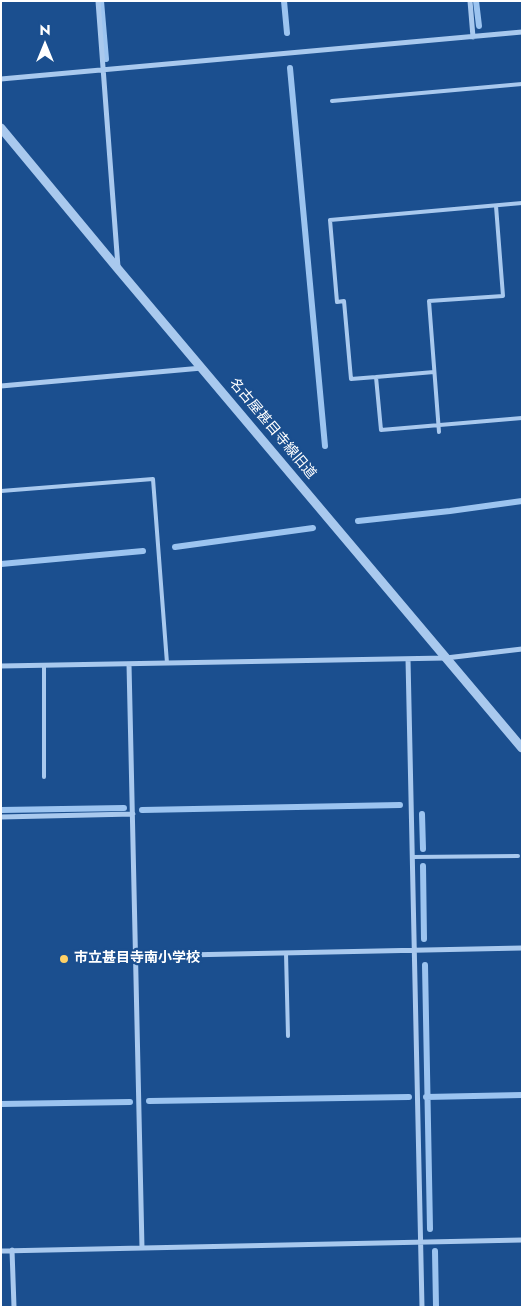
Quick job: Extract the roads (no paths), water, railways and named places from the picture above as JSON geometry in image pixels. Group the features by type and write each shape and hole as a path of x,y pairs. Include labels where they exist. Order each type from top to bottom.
{"street":[{"path":"98,1 118,269"},
{"path":"470,1 473,37"},
{"path":"1,79 522,32"},
{"name":"名古屋甚目寺線旧道","path":"2,128 118,269 522,748"},
{"path":"1,386 203,368"},
{"path":"1,666 446,658 522,649"},
{"path":"408,659 422,1307"},
{"path":"129,664 142,1248"},
{"path":"1,817 133,814"},
{"path":"137,956 522,948"},
{"path":"1,1251 522,1240"},
{"path":"12,1250 14,1307"}],"lane":[{"path":"332,101 522,84"},
{"path":"434,372 351,379 344,301 337,302 330,220 522,203"},
{"path":"439,432 429,302 503,296 496,206"},
{"path":"376,376 381,430 522,418"},
{"path":"1,491 153,479 167,663"},
{"path":"44,665 44,777"},
{"path":"412,858 518,856"},
{"path":"286,953 288,1036"}],"waterway":[{"path":"101,1 106,59"},
{"path":"284,1 287,33"},
{"path":"476,1 479,26"},
{"path":"290,68 325,446"},
{"path":"358,521 522,501"},
{"path":"175,547 313,528"},
{"path":"1,564 143,551"},
{"path":"142,810 400,805"},
{"path":"1,810 124,808"},
{"path":"422,814 423,849"},
{"path":"423,866 424,939"},
{"path":"425,965 430,1229"},
{"path":"426,1097 522,1095"},
{"path":"149,1101 409,1097"},
{"path":"1,1104 130,1102"},
{"path":"435,1251 436,1307"}],"place":[{"name":"市立甚目寺南小学校","path":"64,959"}]}
